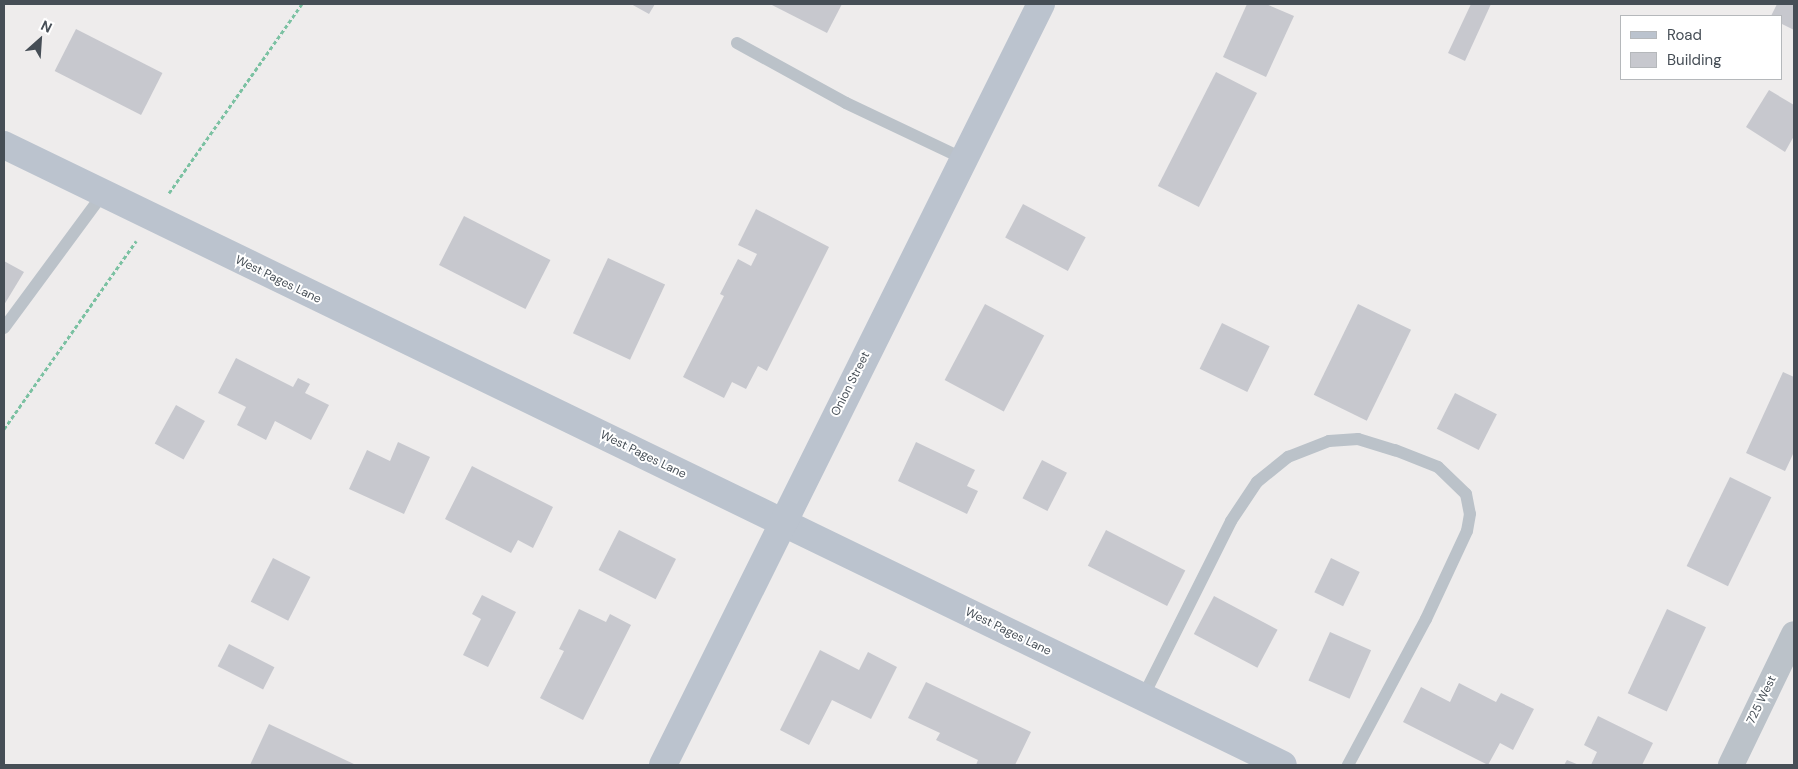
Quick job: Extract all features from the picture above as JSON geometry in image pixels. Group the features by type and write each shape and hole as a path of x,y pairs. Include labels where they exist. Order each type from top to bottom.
{"street":[{"name":"Onion Street","path":"663,765 782,522 1041,4"},
{"name":"West Pages Lane","path":"4,145 102,195 1283,765"},
{"name":"725 West","path":"1731,765 1794,634"}],"lane":[{"path":"737,43 846,103 964,159"},
{"path":"4,328 102,195"},
{"path":"1143,697 1231,521 1257,482 1288,457 1329,441 1358,439 1395,450 1438,467 1466,494 1470,514 1467,531 1426,618 1348,765"}],"path":[{"path":"171,191 302,4"},
{"path":"4,428 136,240"}],"building":[{"path":"631,4 655,4 649,14"},
{"path":"770,4 842,4 827,33"},
{"path":"1247,4 1266,4 1294,16 1266,77 1223,57"},
{"path":"1471,4 1491,4 1465,61 1448,53"},
{"path":"1777,4 1794,4 1794,30 1783,24 1783,15 1772,15"},
{"path":"76,29 162,73 141,115 55,71"},
{"path":"1216,72 1257,93 1199,207 1158,186"},
{"path":"1769,90 1794,105 1794,136 1785,152 1746,127"},
{"path":"1023,204 1086,237 1068,271 1005,238"},
{"path":"756,209 829,247 767,371 758,366 746,389 732,382 724,398 683,377 724,296 720,294 738,259 751,266 757,254 738,245"},
{"path":"464,216 550,260 525,309 439,265"},
{"path":"608,258 665,285 630,360 573,333"},
{"path":"4,261 24,272 4,305"},
{"path":"985,304 1044,335 1004,411 945,380"},
{"path":"1358,304 1411,330 1367,421 1314,395"},
{"path":"1222,323 1270,346 1247,392 1200,369"},
{"path":"236,358 293,387 298,378 310,384 305,393 329,405 311,440 275,421 266,440 237,425 246,407 218,393"},
{"path":"1783,372 1794,377 1794,452 1785,471 1746,453"},
{"path":"1455,393 1497,414 1479,450 1437,429"},
{"path":"176,405 205,421 184,459 155,443"},
{"path":"398,442 430,457 404,514 349,489 367,450 390,461"},
{"path":"916,442 975,470 967,486 978,491 967,514 898,481"},
{"path":"1042,460 1067,473 1047,511 1022,498"},
{"path":"472,466 553,507 533,548 518,540 511,553 445,519"},
{"path":"1730,477 1771,497 1728,586 1687,566"},
{"path":"619,530 676,559 656,599 599,570"},
{"path":"1106,530 1185,570 1167,606 1088,566"},
{"path":"273,558 310,577 288,621 251,602"},
{"path":"1331,558 1360,572 1343,606 1314,592"},
{"path":"482,595 516,612 488,667 463,655 481,619 472,614"},
{"path":"1214,596 1278,630 1257,668 1194,634"},
{"path":"579,609 606,622 610,614 631,625 583,720 540,698 564,651 559,649"},
{"path":"1667,609 1706,627 1667,711 1628,693"},
{"path":"1330,632 1371,650 1350,699 1308,680"},
{"path":"229,644 274,667 263,689 218,666"},
{"path":"820,650 859,670 868,652 897,667 871,719 832,700 809,745 780,730"},
{"path":"926,682 1031,732 1015,765 976,765 978,760 936,740 940,733 908,718"},
{"path":"1459,683 1496,702 1501,693 1534,709 1513,750 1500,743 1488,765 1403,722 1421,687 1450,702"},
{"path":"1598,716 1653,743 1642,765 1591,765 1597,752 1584,745"},
{"path":"269,724 356,765 250,765"},
{"path":"1567,760 1579,765 1564,765"}]}
